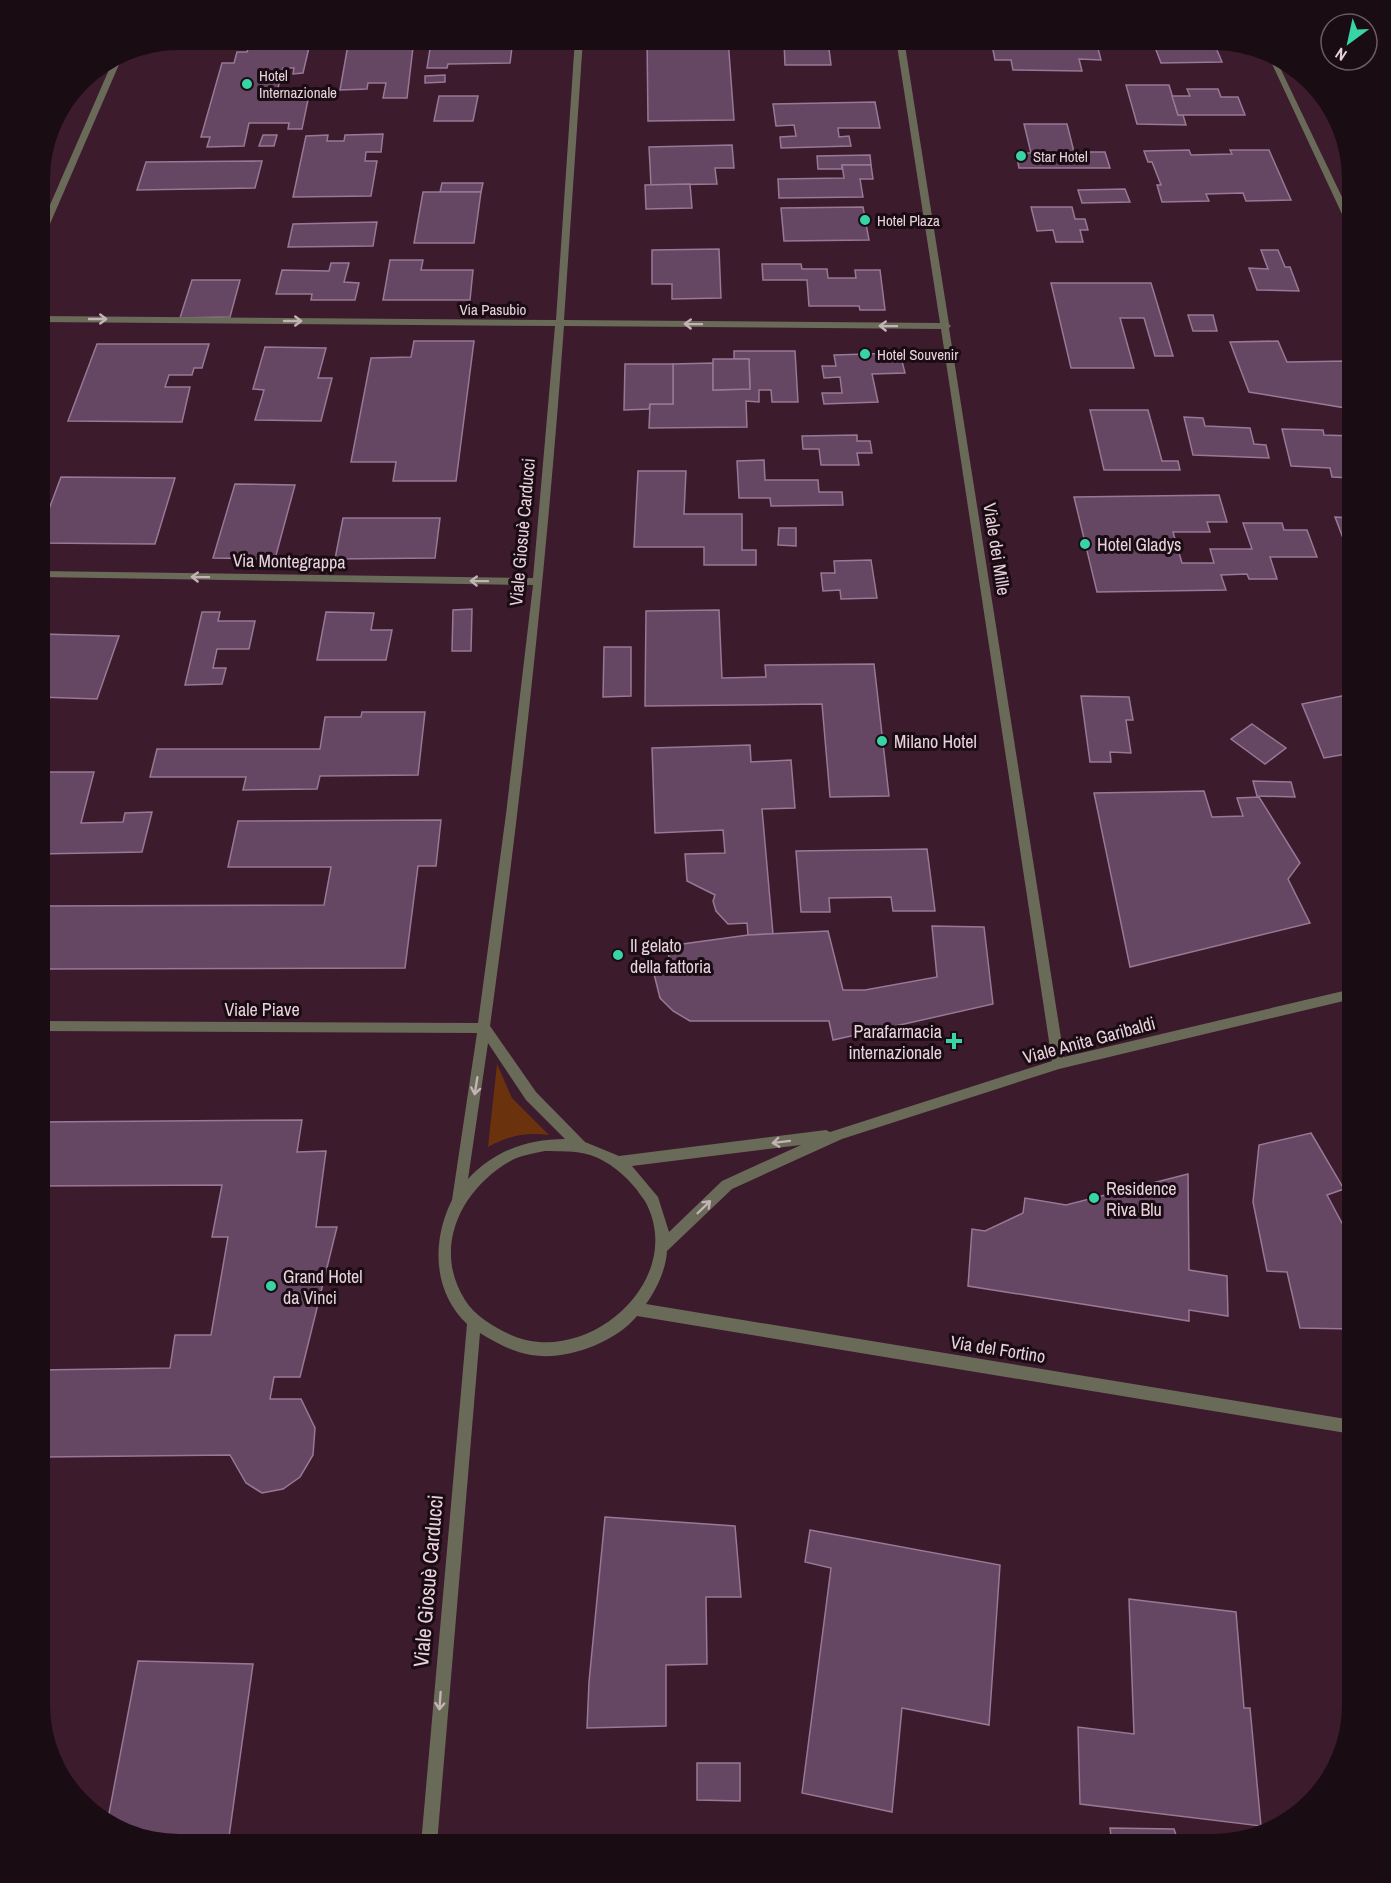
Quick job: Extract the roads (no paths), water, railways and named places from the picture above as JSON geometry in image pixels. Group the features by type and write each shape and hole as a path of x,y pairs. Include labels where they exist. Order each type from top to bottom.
{"street":[{"name":"Viale Giosuè Carducci","path":"458,1199 485,1028 538,582 560,322 578,50"},
{"name":"Viale dei Mille","path":"902,50 947,326 1059,1064"},
{"path":"1276,66 1342,206"},
{"path":"50,215 114,67"},
{"name":"Via Pasubio","path":"50,319 947,326"},
{"name":"Via Montegrappa","path":"50,574 538,582"},
{"name":"Viale Anita Garibaldi","path":"662,1247 727,1185 839,1134 1059,1064 1342,996"},
{"name":"Viale Piave","path":"50,1026 485,1028"},
{"path":"485,1028 531,1096 580,1146"},
{"name":"Viale Anita Garibaldi","path":"618,1162 839,1134"},
{"path":"545,1145 580,1146 618,1162 643,1184 659,1214 662,1247 655,1279 637,1309 609,1332 576,1346 539,1349 504,1340 474,1322 453,1295 444,1263 446,1229 458,1199 482,1172 511,1154 545,1145"},
{"name":"Via del Fortino","path":"637,1309 1342,1424"},
{"name":"Viale Giosuè Carducci","path":"430,1834 474,1322"}],"place":[{"name":"Hotel Internazionale","path":"247,84"},
{"name":"Star Hotel","path":"1021,156"},
{"name":"Hotel Plaza","path":"865,220"},
{"name":"Hotel Souvenir","path":"865,354"},
{"name":"Hotel Gladys","path":"1085,544"},
{"name":"Milano Hotel","path":"882,741"},
{"name":"Il gelato della fattoria","path":"618,955"},
{"name":"Parafarmacia internazionale","path":"954,1041"},
{"name":"Residence Riva Blu","path":"1094,1198"},
{"name":"Grand Hotel da Vinci","path":"271,1286"}]}
